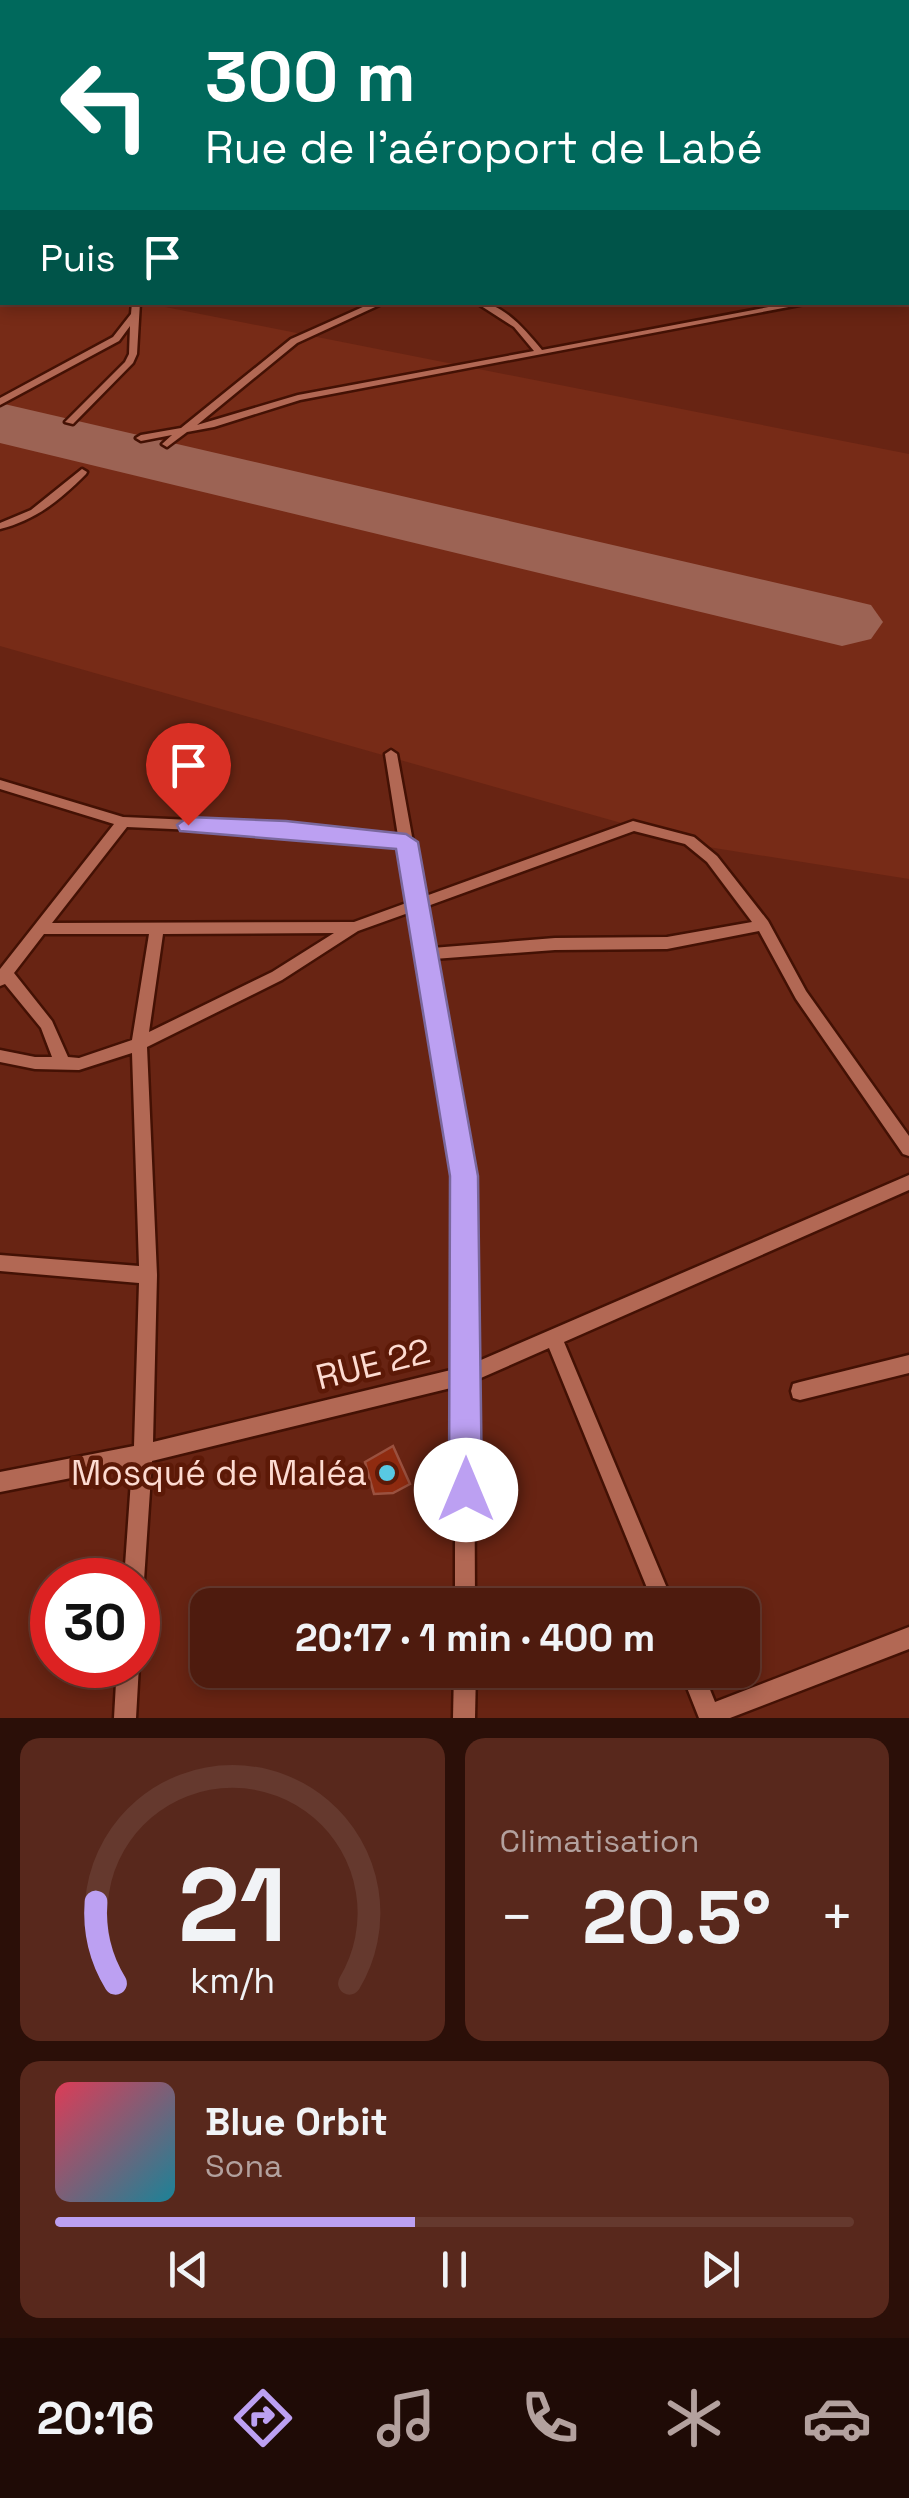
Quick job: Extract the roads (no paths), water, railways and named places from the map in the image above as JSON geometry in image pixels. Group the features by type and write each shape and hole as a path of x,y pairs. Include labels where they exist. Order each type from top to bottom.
{"street":[{"path":"167,444 294,342 375,305"},
{"path":"483,305 517,325 540,353"},
{"path":"739,316 764,305"},
{"path":"141,438 181,431 298,398 796,305"},
{"path":"0,402 116,339 136,308"},
{"path":"70,422 128,364 133,354 136,308"},
{"path":"0,526 20,522 60,494 82,472"},
{"path":"391,754 464,1176 465,1588"},
{"path":"0,784 123,822 286,829 406,842"},
{"path":"63,1064 46,1025 3,977 44,929 123,822"},
{"path":"0,1056 78,1064 139,1044 277,976 355,927 633,826 689,840 712,859 762,925 802,995 909,1148"},
{"path":"426,954 556,944 667,943 762,925"},
{"path":"44,929 355,927"},
{"path":"136,1558 144,1454 148,1275 139,1044 157,928"},
{"name":"RUE 22","path":"0,1482 144,1454 466,1375 909,1182"},
{"path":"0,1263 148,1275"},
{"path":"553,1336 657,1588"},
{"path":"800,1391 909,1364"},
{"path":"698,1688 710,1716 909,1638"},
{"path":"124,1718 126,1688"},
{"path":"464,1718 465,1688"}],"place":[{"name":"Mosqué de Maléa","path":"387,1473"}]}
